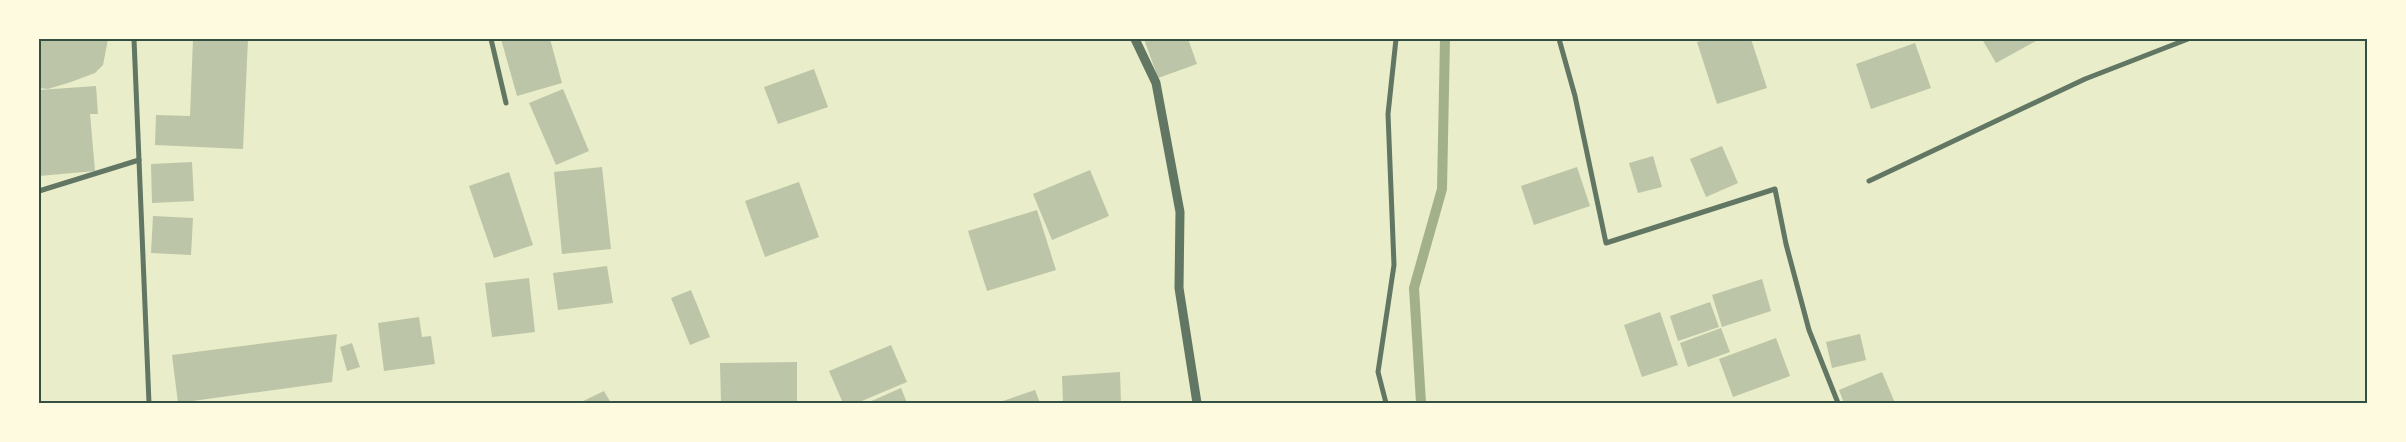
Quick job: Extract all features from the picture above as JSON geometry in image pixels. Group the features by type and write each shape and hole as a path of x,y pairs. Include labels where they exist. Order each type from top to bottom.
{"street":[{"path":"134,39 149,403"},
{"path":"491,39 506,103"},
{"path":"1135,39 1156,82 1180,212 1179,288 1197,403"},
{"path":"1386,403 1378,372 1394,265 1388,114 1396,39"},
{"path":"1559,39 1575,96 1606,243 1775,189 1786,244 1809,330 1838,403"},
{"path":"1869,181 2085,79 2188,39"},
{"path":"39,191 139,160"}],"building":[{"path":"39,39 108,39 103,65 95,73 71,82 48,89 39,88"},
{"path":"193,39 248,39 243,149 155,145 156,115 190,116"},
{"path":"501,39 550,39 562,83 517,96"},
{"path":"1144,39 1188,39 1197,64 1158,78"},
{"path":"1708,39 1751,39 1767,88 1717,104 1697,42"},
{"path":"1982,39 2034,39 2036,41 1996,63"},
{"path":"1915,43 1931,88 1871,109 1856,64"},
{"path":"814,69 828,107 778,124 764,87"},
{"path":"96,86 98,114 90,114 95,171 39,176 39,90"},
{"path":"563,89 589,151 556,165 529,103"},
{"path":"1722,146 1738,183 1706,197 1690,159"},
{"path":"1653,156 1662,187 1638,193 1629,163"},
{"path":"192,162 194,201 152,203 151,164"},
{"path":"602,167 611,249 562,254 554,172"},
{"path":"1577,167 1590,206 1534,225 1521,186"},
{"path":"1090,170 1109,216 1052,240 1033,194"},
{"path":"509,172 533,245 494,258 469,186"},
{"path":"799,182 819,237 765,257 745,201"},
{"path":"1037,210 1056,270 987,291 968,231"},
{"path":"153,216 193,218 191,255 151,253"},
{"path":"607,266 613,303 558,310 553,273"},
{"path":"529,278 535,332 492,337 485,283"},
{"path":"1762,279 1771,311 1722,327 1712,295"},
{"path":"691,290 710,337 690,345 671,298"},
{"path":"1710,302 1719,327 1678,341 1670,316"},
{"path":"1660,312 1678,365 1642,377 1624,325"},
{"path":"419,317 422,337 431,336 435,364 384,371 378,323"},
{"path":"1721,328 1730,352 1688,367 1680,343"},
{"path":"337,334 332,382 178,403 172,355"},
{"path":"1860,334 1866,360 1832,368 1826,342"},
{"path":"1776,338 1790,376 1733,397 1719,359"},
{"path":"352,343 360,367 347,371 340,347"},
{"path":"891,345 907,382 857,403 843,403 829,371"},
{"path":"797,362 797,403 721,403 720,363"},
{"path":"1120,372 1121,403 1063,403 1062,376"},
{"path":"1882,372 1895,403 1844,403 1839,390"},
{"path":"901,388 907,403 867,403"},
{"path":"1035,390 1040,403 1003,403 1003,401"},
{"path":"604,391 611,403 579,403"}],"waterway":[{"path":"1421,403 1414,288 1442,189 1445,39"}]}
